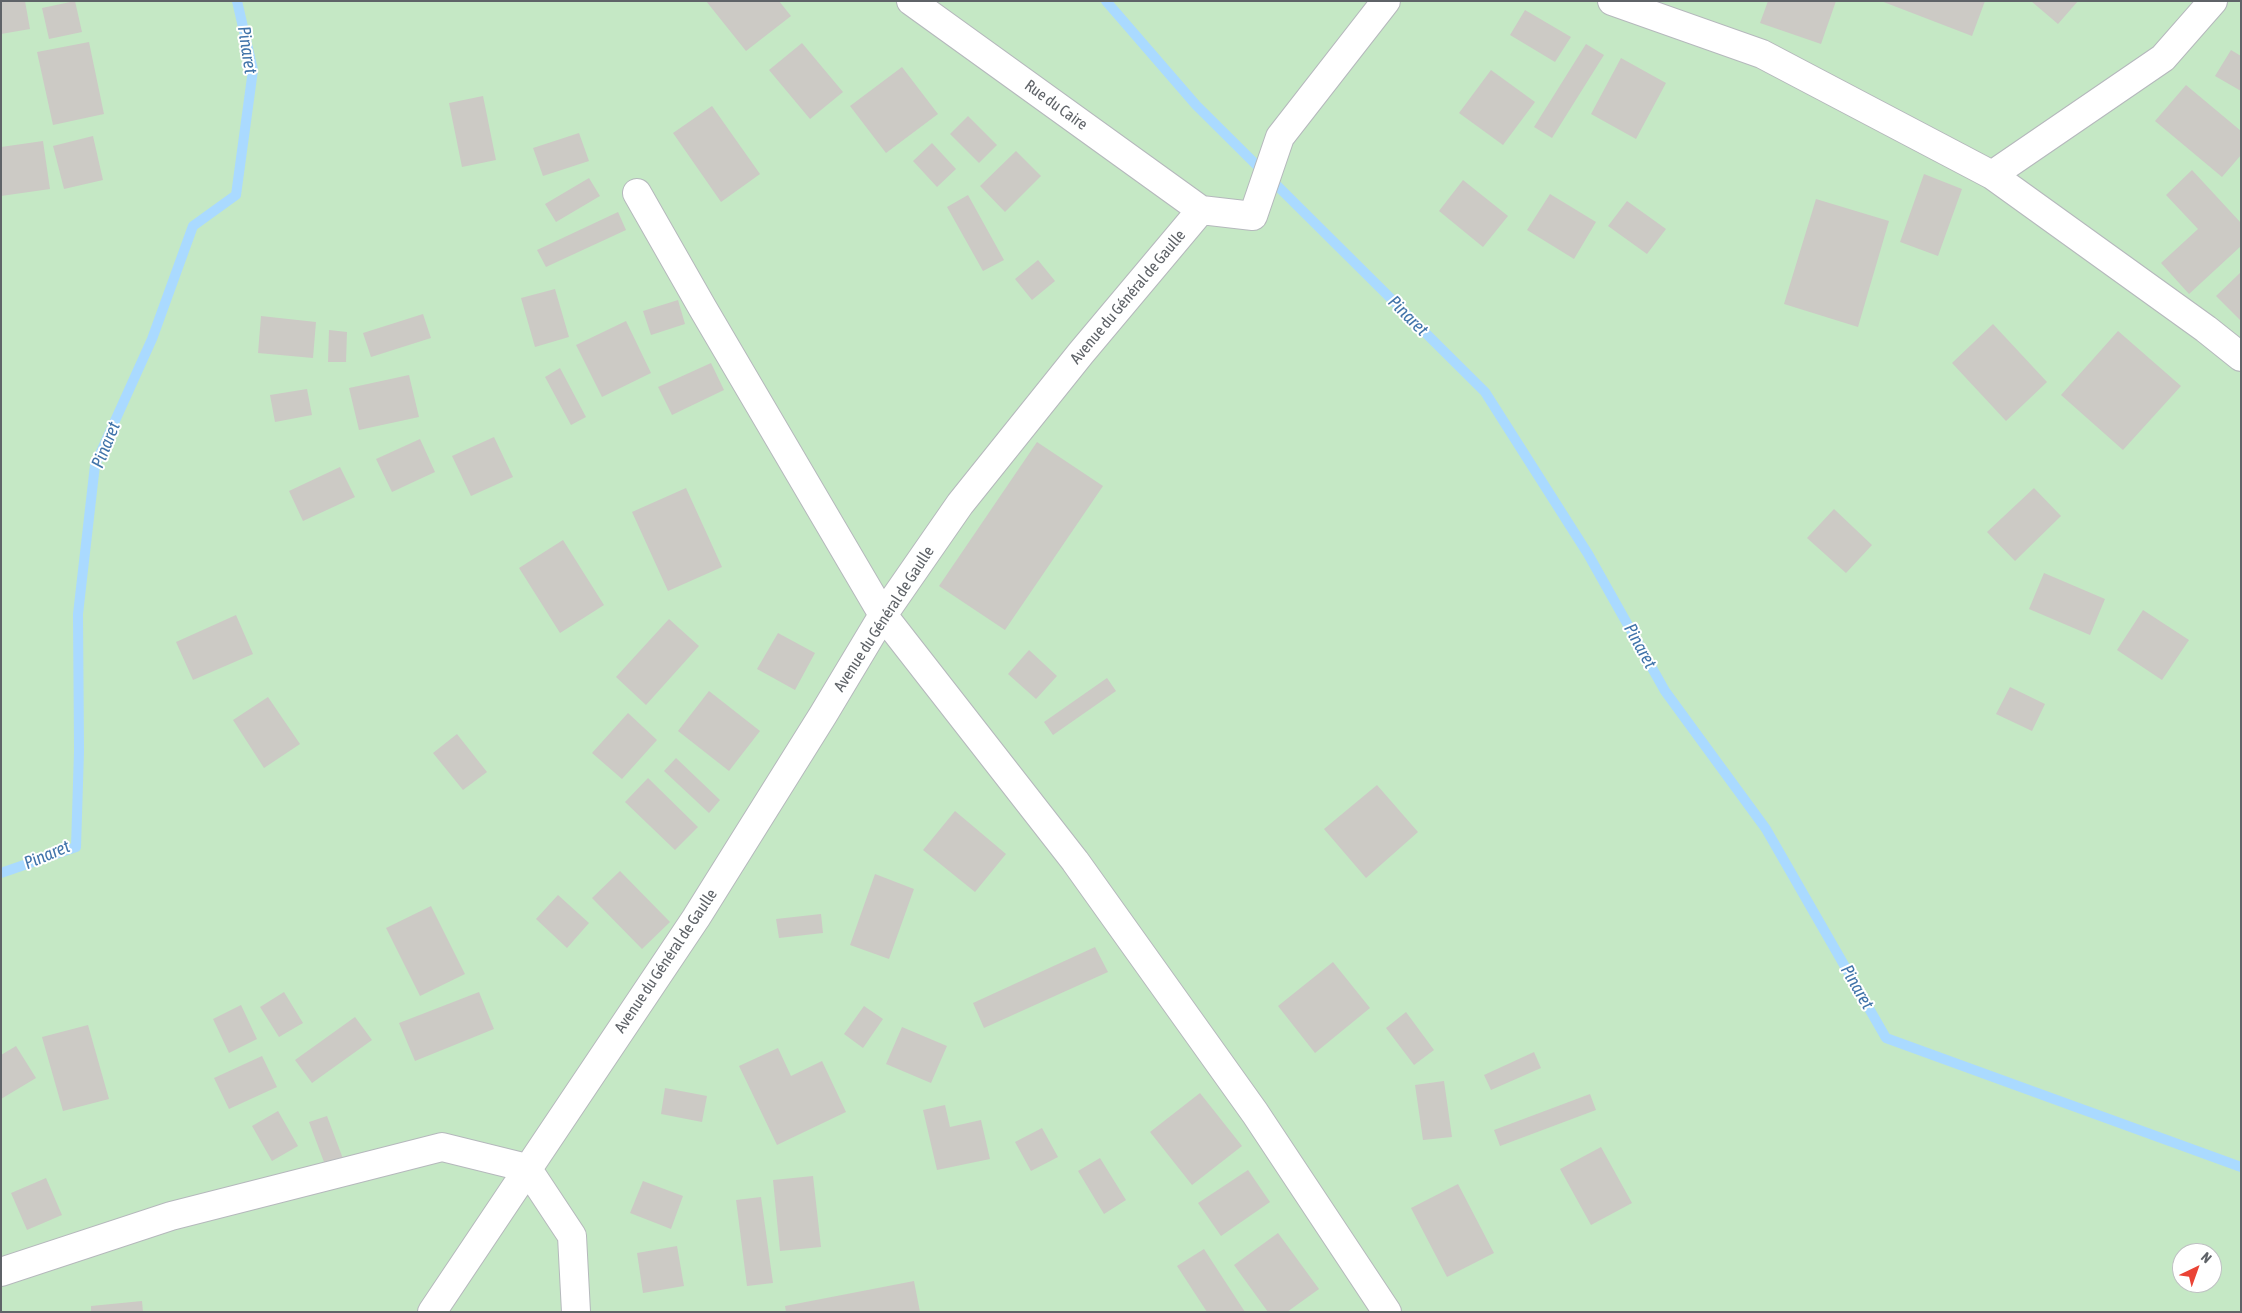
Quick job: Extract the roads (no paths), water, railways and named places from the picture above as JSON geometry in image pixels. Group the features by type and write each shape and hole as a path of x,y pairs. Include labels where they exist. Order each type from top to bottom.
{"street":[{"name":"Rue du Caire","path":"911,1 1201,210"},
{"path":"1201,210 1253,216 1280,136 1386,1"},
{"path":"1612,1 1762,54 1992,175 2241,356"},
{"path":"1992,175 2163,58 2213,1"},
{"path":"637,193 883,614 1075,861 1255,1113 1387,1312"},
{"name":"Avenue du Général de Gaulle","path":"432,1312 696,918 823,715 883,614 960,504 1081,353 1201,210"},
{"path":"1,1272 172,1216 442,1147 527,1168 572,1236 576,1312"}],"waterway":[{"name":"Pinaret","path":"1,873 76,847 79,751 78,614 95,465 152,339 193,226 236,195 253,70 237,1"},
{"name":"Pinaret","path":"1106,1 1196,105 1485,392 1588,554 1665,691 1766,829 1886,1038 2241,1167"}]}
